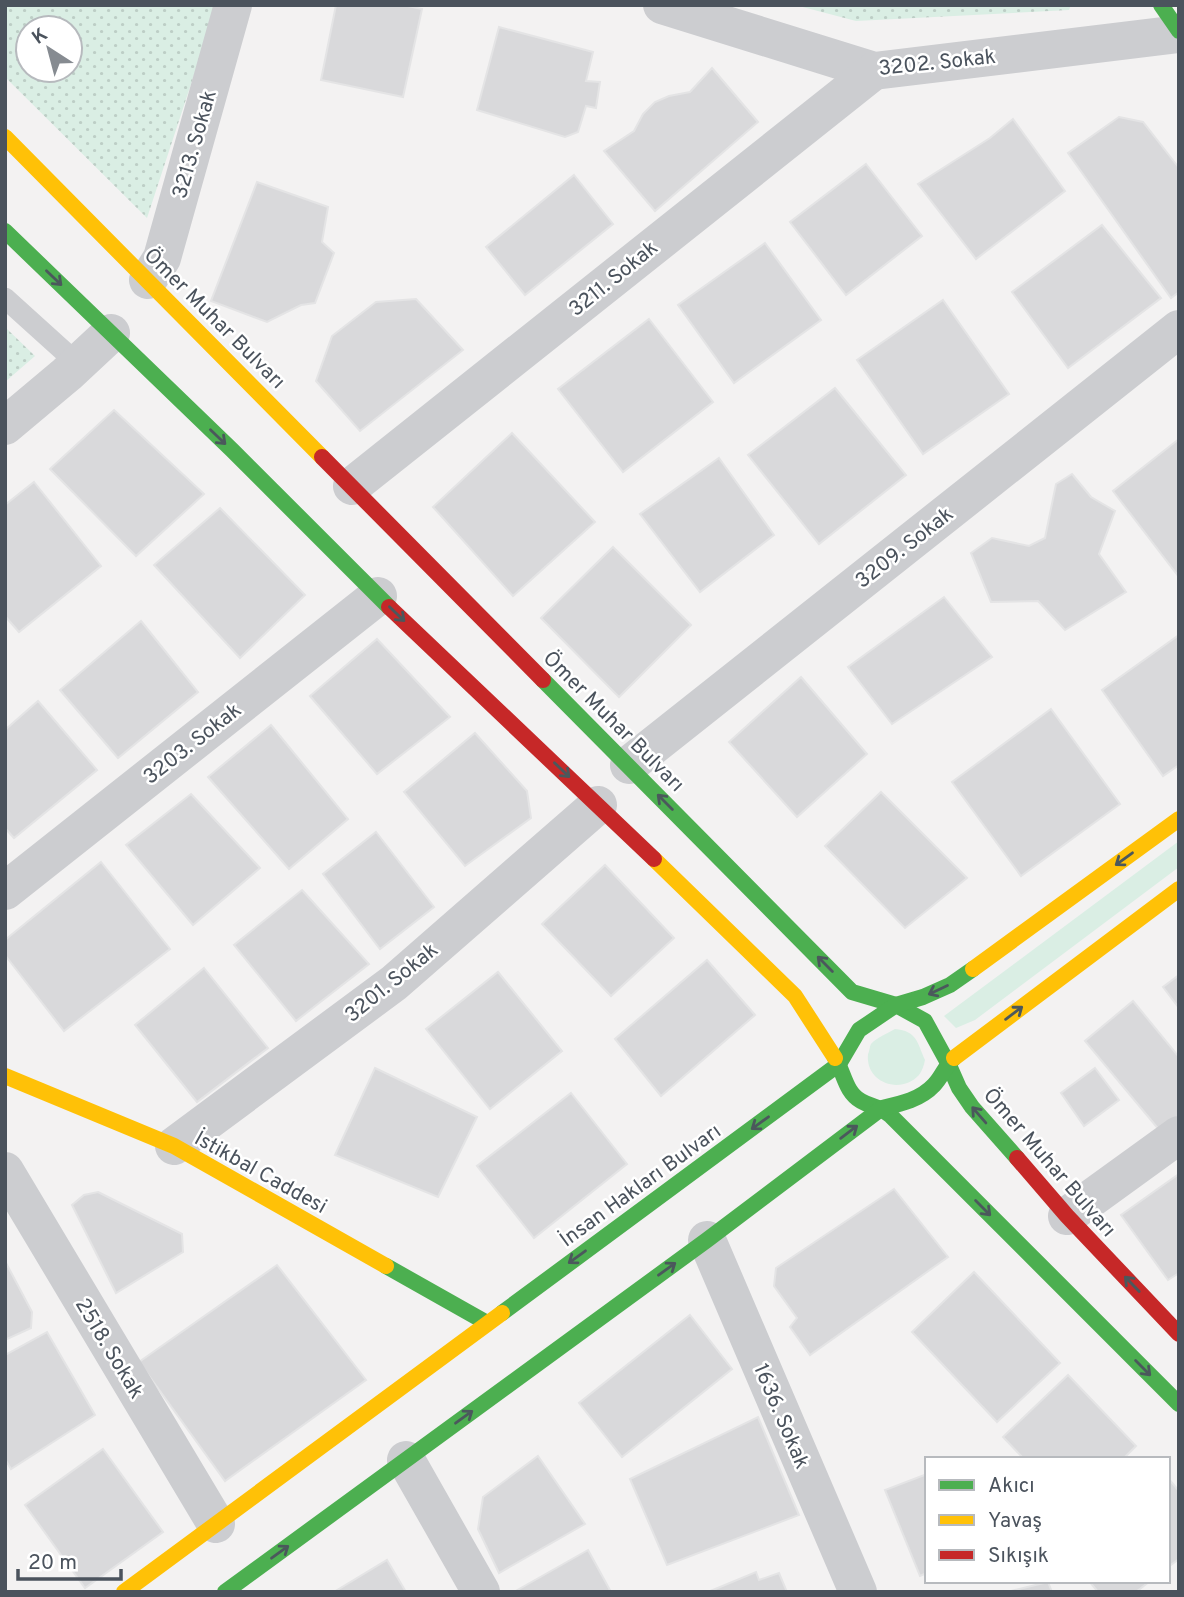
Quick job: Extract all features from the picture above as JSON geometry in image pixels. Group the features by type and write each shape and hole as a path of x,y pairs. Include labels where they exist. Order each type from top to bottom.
{"main road":[{"path":"1161,5 1179,32"},
{"name":"Ömer Muhar Bulvarı","path":"5,137 852,992 896,1005 925,1021 959,1088 972,1107 1067,1216 1179,1334"},
{"path":"5,231 378,596 795,996 839,1065 844,1082 859,1100 882,1108 1179,1404"},
{"name":"İnsan Hakları Bulvarı","path":"124,1592 839,1065 859,1030 896,1005 950,985 1179,819"},
{"path":"225,1592 707,1240 882,1108 906,1102 933,1086 948,1063 1179,889"},
{"name":"İstikbal Caddesi","path":"5,1076 174,1146 487,1323"}],"street":[{"name":"3213. Sokak","path":"148,280 162,258 233,5"},
{"name":"3202. Sokak","path":"662,5 874,71 1179,32"},
{"name":"3211. Sokak","path":"352,486 874,71"},
{"name":"3209. Sokak","path":"628,765 1179,329"},
{"path":"5,426 111,333"},
{"name":"3203. Sokak","path":"5,891 378,596"},
{"name":"3201. Sokak","path":"174,1146 394,983 598,805"},
{"path":"1067,1216 1179,1135"},
{"name":"2518. Sokak","path":"5,1171 216,1524"},
{"name":"1636. Sokak","path":"707,1240 858,1592"},
{"path":"406,1460 481,1592"}],"lane":[{"path":"5,298 78,364"}],"green space":[{"path":"5,5 217,5 147,218 5,77"},
{"path":"795,5 1071,5 1069,10 856,21"},
{"path":"5,327 35,356 5,382"},
{"path":"1179,841 1179,867 975,1020 956,1028 944,1016"},
{"path":"895,1029 912,1035 925,1060 919,1075 912,1081 894,1085 878,1079 872,1072 868,1054 871,1044"}],"building":[{"path":"336,5 403,5 422,9 403,97 321,80"},
{"path":"499,27 593,52 586,81 600,82 596,108 586,106 578,132 565,137 477,110"},
{"path":"712,68 758,122 655,211 604,151 634,131 643,114 655,102 690,92"},
{"path":"1119,117 1143,122 1179,168 1179,292 1171,298 1068,153"},
{"path":"1013,119 1065,191 976,259 918,184 990,138"},
{"path":"866,164 922,236 846,295 790,222"},
{"path":"574,175 613,224 525,295 486,247"},
{"path":"257,182 328,207 322,242 334,253 315,303 301,305 267,322 211,301"},
{"path":"1102,225 1161,298 1068,368 1012,292"},
{"path":"765,243 821,320 734,383 678,305"},
{"path":"416,299 463,350 360,431 316,381 332,336 376,302"},
{"path":"943,300 1009,394 923,454 857,360"},
{"path":"649,319 713,402 623,472 558,389"},
{"path":"835,388 906,475 819,544 748,455"},
{"path":"114,410 204,494 136,556 50,469"},
{"path":"512,433 595,522 513,596 433,507"},
{"path":"1179,439 1179,577 1113,491"},
{"path":"719,458 774,535 700,592 640,514"},
{"path":"1072,474 1091,497 1115,511 1099,554 1126,592 1065,630 1038,601 991,602 971,553 992,538 1029,546 1045,538 1056,484"},
{"path":"34,482 101,566 19,632 5,616 5,505"},
{"path":"220,508 305,595 240,658 154,565"},
{"path":"613,547 691,625 619,697 541,618"},
{"path":"944,597 992,657 892,724 848,667"},
{"path":"141,621 198,692 118,758 60,690"},
{"path":"1179,635 1179,765 1163,776 1102,690"},
{"path":"377,639 450,717 377,774 310,696"},
{"path":"801,677 867,754 797,817 729,742"},
{"path":"38,701 97,770 14,838 5,828 5,730"},
{"path":"1051,709 1120,804 1021,876 952,782"},
{"path":"271,725 348,819 289,869 208,777"},
{"path":"475,733 527,791 531,818 465,866 404,792"},
{"path":"881,792 967,878 905,928 825,846"},
{"path":"191,794 260,868 193,925 126,845"},
{"path":"376,832 434,907 380,949 323,874"},
{"path":"101,862 170,949 64,1031 5,955 5,940"},
{"path":"605,865 674,938 611,996 542,924"},
{"path":"302,890 369,964 296,1021 234,945"},
{"path":"707,960 755,1015 661,1096 615,1039"},
{"path":"204,968 268,1048 197,1102 135,1025"},
{"path":"498,972 562,1051 490,1109 426,1029"},
{"path":"1179,975 1179,1008 1163,987"},
{"path":"1133,1001 1179,1057 1179,1118 1161,1132 1085,1041"},
{"path":"375,1068 477,1117 438,1197 335,1155"},
{"path":"1095,1068 1119,1100 1084,1126 1061,1093"},
{"path":"571,1093 627,1164 534,1238 477,1166"},
{"path":"1179,1174 1179,1273 1168,1280 1121,1215"},
{"path":"894,1189 948,1257 810,1355 790,1327 797,1318 774,1286 776,1268"},
{"path":"98,1192 182,1234 183,1252 116,1293 72,1205 84,1195"},
{"path":"5,1261 32,1312 31,1328 5,1340"},
{"path":"277,1265 366,1380 225,1481 139,1362"},
{"path":"974,1272 1060,1363 997,1422 912,1332"},
{"path":"690,1315 732,1369 622,1457 579,1403"},
{"path":"47,1332 95,1415 11,1469 5,1459 5,1355"},
{"path":"1068,1375 1136,1446 1125,1457 1022,1457 1003,1437"},
{"path":"758,1417 799,1515 667,1565 630,1479"},
{"path":"103,1449 163,1532 85,1588 25,1505"},
{"path":"538,1456 585,1524 499,1573 478,1529 483,1497"},
{"path":"925,1475 925,1574 920,1576 885,1490"},
{"path":"1170,1480 1179,1491 1179,1559 1170,1566"},
{"path":"588,1550 611,1592 514,1592"},
{"path":"387,1560 406,1592 334,1592"},
{"path":"756,1572 759,1580 779,1573 787,1592 708,1592"},
{"path":"1048,1583 1052,1592 1007,1592"},
{"path":"1091,1583 1147,1583 1136,1592 1098,1592"}],"traffic: fast":[{"path":"1161,5 1179,31"},
{"path":"5,231 232,450 389,607"},
{"path":"543,680 852,992 896,1005 925,1021 959,1088 972,1107 1017,1158"},
{"path":"502,1313 839,1064 859,1030 896,1005 950,985 973,969"},
{"path":"835,1058 851,1092 865,1103 891,1116 1179,1404"},
{"path":"225,1592 707,1240 882,1108 909,1101 928,1090 954,1058"},
{"path":"386,1266 487,1323"}],"traffic: slow":[{"path":"5,137 322,457"},
{"path":"973,969 1179,819"},
{"path":"654,859 795,996 835,1058"},
{"path":"954,1058 1179,889"},
{"path":"5,1076 174,1146 386,1266"},
{"path":"124,1592 502,1313"}],"traffic: jam":[{"path":"322,457 543,680"},
{"path":"389,607 654,859"},
{"path":"1017,1158 1067,1216 1179,1334"}]}
